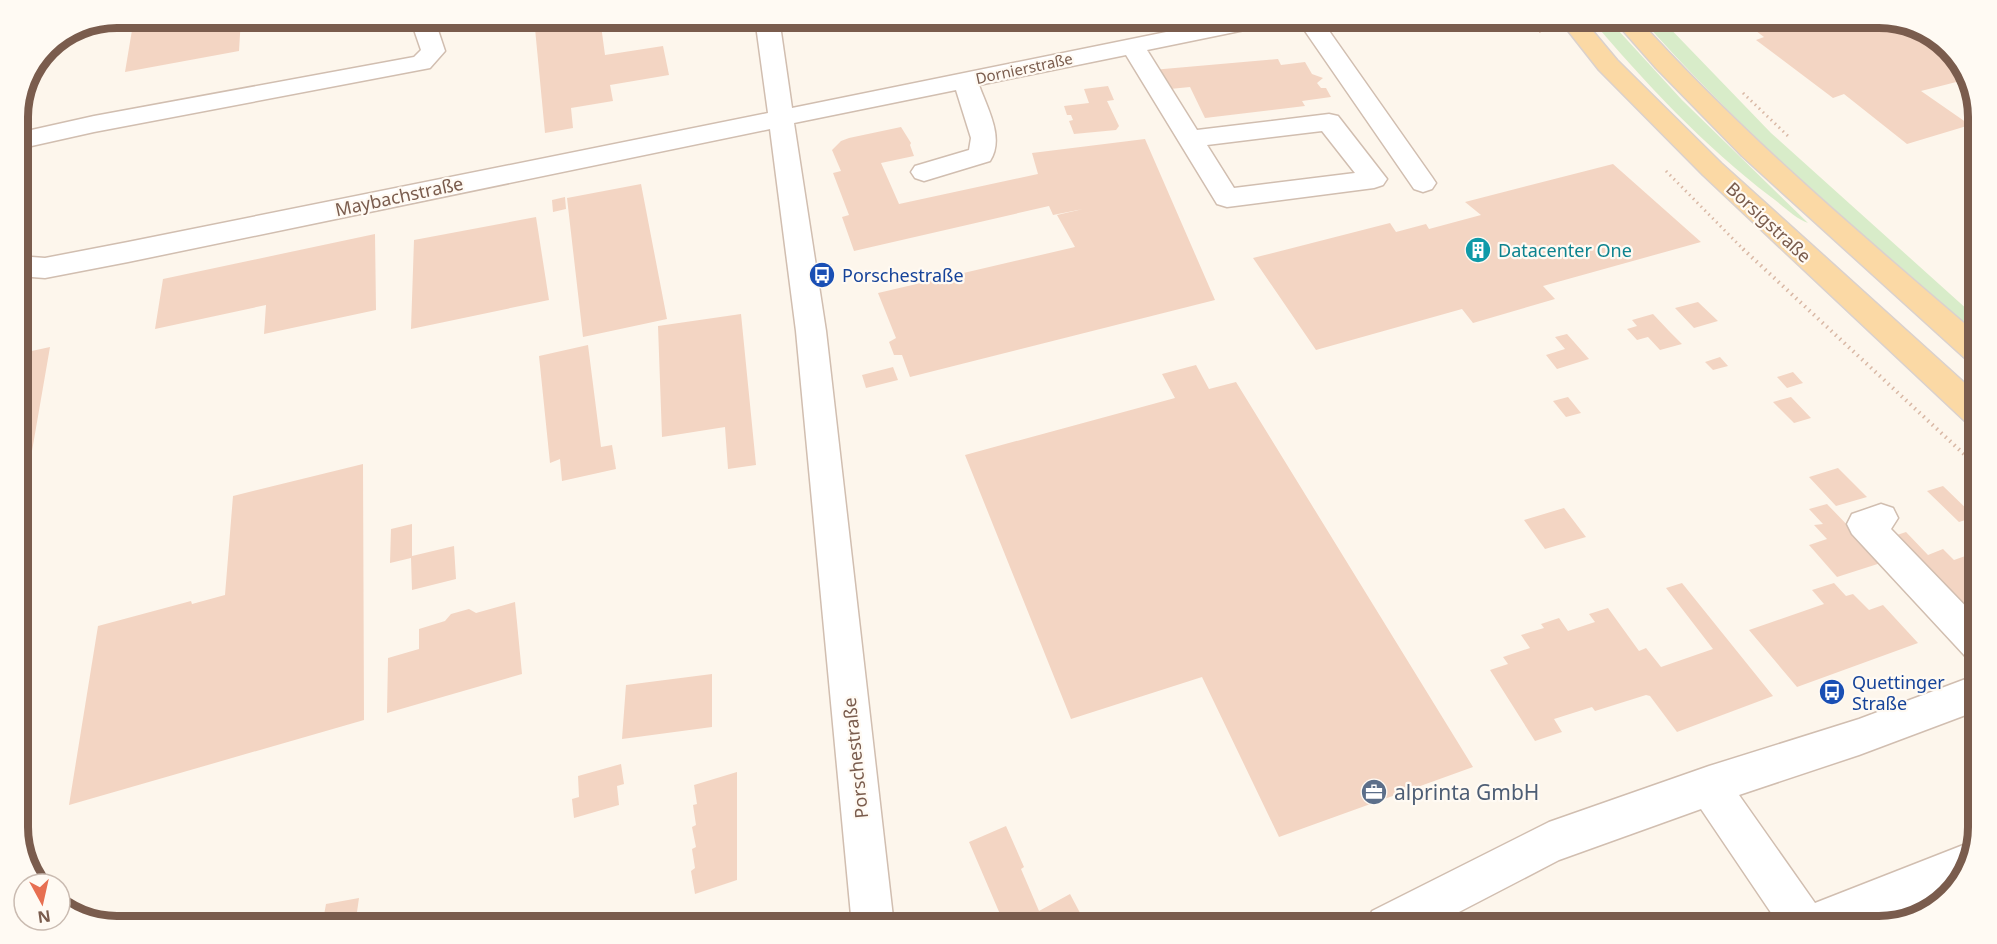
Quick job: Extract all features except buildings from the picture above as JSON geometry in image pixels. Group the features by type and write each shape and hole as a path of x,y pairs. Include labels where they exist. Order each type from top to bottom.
{"main road":[{"name":"Borsigstraße","path":"1578,28 1608,65 1712,169 1968,405"},
{"path":"1633,28 1659,59 1802,199 1968,343"}],"street":[{"path":"29,138 94,123 422,63 432,51 425,28"},
{"name":"Porschestraße","path":"768,28 810,331 872,916"},
{"name":"Dornierstraße","path":"780,118 1220,28"},
{"path":"1315,28 1423,183"},
{"path":"1132,46 1190,139 1227,198 1374,179 1329,122 1190,139"},
{"path":"924,172 981,155 984,138 965,80"},
{"name":"Maybachstraße","path":"29,267 45,268 99,258 780,118"},
{"path":"1881,518 1863,524 1968,634"},
{"path":"1407,916 1549,843 1709,786 1859,737 1968,696"},
{"path":"1709,786 1801,916"},
{"path":"1834,916 1959,868"}],"path":[{"path":"1679,28 1683,33"},
{"path":"1739,89 1791,139"}],"green space":[{"path":"1599,28 1616,28 1682,100 1808,223 1794,215 1746,177 1698,135"},
{"path":"1650,28 1670,28 1771,133 1968,310 1968,325 1804,182 1680,61"}],"place":[{"name":"Datacenter One","path":"1478,250"},
{"name":"Porschestraße","path":"822,275"},
{"name":"Quettinger Straße","path":"1832,692"},
{"name":"alprinta GmbH","path":"1374,792"}]}
